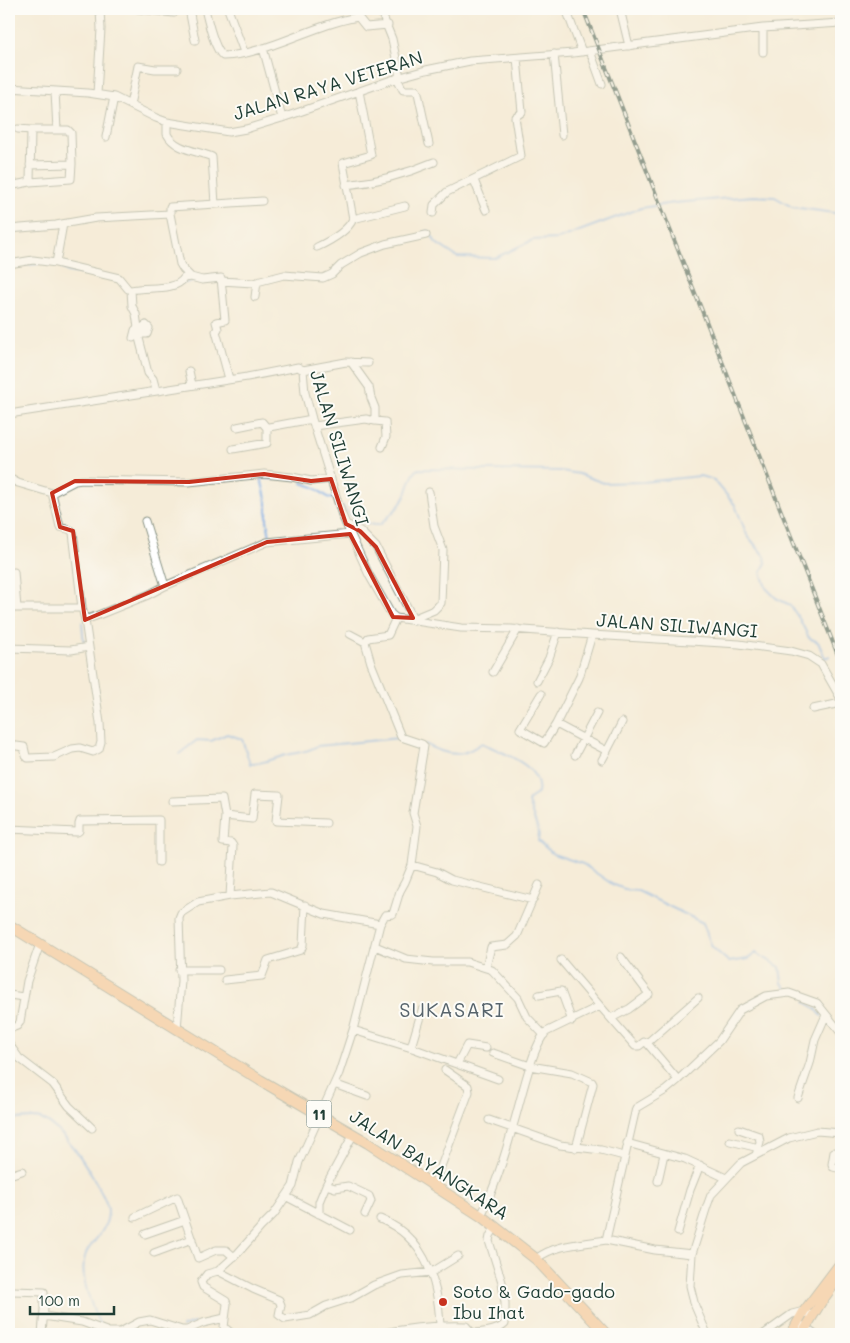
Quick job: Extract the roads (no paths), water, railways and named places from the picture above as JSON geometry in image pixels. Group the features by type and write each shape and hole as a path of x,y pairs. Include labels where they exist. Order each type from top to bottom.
{"highway":[{"name":"JALAN BAYANGKARA","path":"9,925 177,1029 353,1134 496,1226 536,1259 606,1334"}],"main road":[{"path":"791,1334 804,1311 841,1262"},
{"path":"803,1331 841,1275"}],"street":[{"path":"97,94 101,29 100,9"},
{"path":"138,9 174,13"},
{"path":"189,9 195,40"},
{"path":"205,9 219,52 226,56 263,48 338,20 360,17 366,27 388,26"},
{"path":"228,9 244,52"},
{"path":"380,9 392,39 403,90 417,91 429,144"},
{"path":"566,9 582,52"},
{"path":"620,9 629,46"},
{"name":"JALAN RAYA VETERAN","path":"9,88 97,94 114,97 167,122 230,132 282,118 399,77 470,61 582,52 763,28 841,23"},
{"path":"763,28 763,52"},
{"path":"263,48 282,118"},
{"path":"590,51 602,84"},
{"path":"554,54 562,135"},
{"path":"433,214 434,205 447,192 505,165 520,152 515,117 522,112 517,58"},
{"path":"130,105 138,66 155,69 177,69"},
{"path":"55,91 57,130"},
{"path":"317,247 338,235 351,224 353,219 343,162 371,155 359,91"},
{"path":"106,137 114,97"},
{"path":"167,122 166,134 172,141 192,151 212,157 215,204"},
{"path":"9,186 30,182 71,180 71,133 68,130 18,129"},
{"path":"30,182 31,130"},
{"path":"346,185 379,180 434,162"},
{"path":"30,165 72,164"},
{"path":"474,180 486,210"},
{"path":"191,277 180,264 170,214 171,206 262,201"},
{"path":"353,219 405,206"},
{"path":"9,229 63,224 96,218 170,214"},
{"path":"56,263 63,224"},
{"path":"9,264 33,260 56,263 119,278 131,290 174,286 181,283 184,278 191,277 202,280 221,279 257,282 284,275 322,278 332,274 341,265 360,253 384,244 426,235"},
{"path":"221,279 225,320 216,322 218,329 216,331 229,379"},
{"path":"255,295 257,282"},
{"path":"131,290 132,306 140,330 138,338 143,359 156,390"},
{"path":"133,338 135,330 140,330"},
{"path":"351,362 369,387 375,408 375,421"},
{"path":"303,370 351,362 368,363"},
{"name":"JALAN SILIWANGI","path":"9,414 296,367 303,370 305,393 313,423 346,524 369,576 396,618 461,628 518,629 739,644 791,651 809,656 821,664 841,699"},
{"path":"189,371 192,385"},
{"path":"267,428 366,419 385,422 386,438 382,447"},
{"path":"233,449 267,443 267,428 262,422 237,427"},
{"path":"9,478 18,483 46,492 52,492 82,480 190,482 264,474 311,480 331,478"},
{"path":"9,745 24,747 28,758 54,758 72,749 80,748 93,752 98,751 101,742 100,723 82,608 73,533 71,530 60,527 52,492"},
{"path":"346,524 360,531 376,547 411,619 434,610 441,603 443,550 434,526 429,492"},
{"path":"145,521 165,586"},
{"path":"85,620 148,595 267,542 350,534"},
{"path":"14,572 17,608"},
{"path":"9,608 82,608"},
{"path":"366,642 368,638 388,635 396,618"},
{"path":"493,672 518,629"},
{"path":"537,681 549,658 558,632"},
{"path":"350,634 366,642"},
{"path":"541,694 520,730 544,743 556,724 579,678 592,635"},
{"path":"232,1334 224,1327 221,1318 226,1301 201,1283 207,1274 218,1271 234,1257 274,1214 293,1186 299,1162 334,1084 353,1030 380,924 384,916 393,914 400,891 412,865 417,826 413,813 424,746 418,742 404,740 401,737 371,663 366,642"},
{"path":"9,648 72,650 89,647"},
{"path":"814,708 841,703"},
{"path":"575,755 597,713"},
{"path":"602,760 622,722"},
{"path":"556,724 606,751"},
{"path":"224,816 252,819 255,794 279,795 276,821 326,823"},
{"path":"172,801 222,799 224,816 223,842 231,843 233,846 230,896"},
{"path":"9,829 77,832 79,831 80,821 159,820 159,862"},
{"path":"412,865 437,872 452,880 533,900"},
{"path":"486,967 491,946 507,945 514,939 539,885"},
{"path":"177,1029 181,981 180,916 198,902 230,896 271,892 324,914 380,924"},
{"path":"225,980 262,976 268,960 301,950 303,945 305,905"},
{"path":"9,1029 17,1026 20,1022 27,980 40,944"},
{"path":"374,946 406,959 433,962 467,962 492,970 518,998 529,1020 544,1034"},
{"path":"610,1018 629,1009 649,994 621,957"},
{"path":"561,960 635,1046 639,1046 644,1042 647,1043 698,998"},
{"path":"180,970 218,970"},
{"path":"539,995 561,991 572,1021"},
{"path":"606,1240 636,1108 666,1090 678,1080 718,1041 740,1010 766,996 782,993 808,998 817,1003 841,1033"},
{"path":"9,995 24,997"},
{"path":"481,1216 492,1194 530,1066 540,1039 544,1034 600,1006"},
{"path":"411,1047 422,1010"},
{"path":"798,1098 813,1053 815,1040 826,1015"},
{"path":"353,1030 411,1047 498,1079"},
{"path":"647,1043 678,1080"},
{"path":"9,1044 19,1058 54,1084 69,1106 92,1128"},
{"path":"457,1064 467,1046 489,1051 530,1066 572,1074 593,1083 576,1148"},
{"path":"434,1185 469,1092 468,1086 445,1070"},
{"path":"334,1084 367,1096"},
{"path":"489,1120 560,1145 601,1150 624,1156"},
{"path":"739,1128 758,1134 758,1151"},
{"path":"707,1334 690,1286 692,1254 709,1200 726,1178 741,1163 758,1151 796,1135 823,1131 841,1133"},
{"path":"319,1214 319,1202 326,1185 353,1134"},
{"path":"730,1141 758,1151"},
{"path":"627,1143 700,1165 726,1178"},
{"path":"834,1152 833,1167 841,1169"},
{"path":"658,1181 664,1154"},
{"path":"678,1232 690,1190 700,1165"},
{"path":"9,1175 22,1171"},
{"path":"326,1185 335,1188 348,1186 369,1196 371,1201 365,1214"},
{"path":"134,1217 178,1197 198,1258 216,1250 226,1250 234,1257"},
{"path":"287,1197 350,1230"},
{"path":"145,1234 185,1220"},
{"path":"380,1220 392,1224 406,1234 432,1272 440,1310 440,1325"},
{"path":"460,1334 472,1334 501,1327 505,1324 502,1282 489,1241 496,1226"},
{"path":"154,1253 192,1239"},
{"path":"536,1259 542,1254 558,1248 606,1240 655,1250 692,1254"},
{"path":"218,1271 279,1300 281,1305 279,1315 285,1319 310,1316 326,1306 351,1298 374,1285 402,1275 432,1272 458,1256"},
{"path":"13,1291 43,1291 44,1316 42,1334"},
{"path":"764,1334 792,1314 804,1311 812,1316"},
{"path":"44,1316 82,1322 113,1333 120,1332 139,1322 150,1320 187,1330 221,1318"},
{"path":"797,1322 803,1331 814,1334"},
{"path":"379,1334 440,1325 466,1326 472,1334"}],"waterway":[{"path":"425,232 429,231 436,243 457,257 495,258 533,240 558,239 641,208 674,203 753,196 775,197 792,207 841,214"},
{"path":"26,265 38,264"},
{"path":"62,268 68,272 86,274"},
{"path":"183,283 196,281"},
{"path":"342,505 349,514 358,520 368,524 380,525 402,502 418,469 561,471 579,474 604,483 643,482 700,476 714,480 735,505 747,535 765,557 766,563 761,572 766,588 776,598 790,605 809,638 818,642 825,658 830,656"},
{"path":"267,539 270,537 267,503 261,478 275,479"},
{"path":"302,483 314,487 329,498 335,499"},
{"path":"82,622 84,645"},
{"path":"179,754 197,740 211,741 227,734 242,739 250,764 306,751 317,746 399,738"},
{"path":"425,744 440,751 457,754 470,750 482,743 519,761 528,768 538,783 538,793 530,798 528,802 539,833 538,841 553,854 583,864 612,884 627,890 638,891 703,923 712,947 729,962 748,959 756,953 780,967 782,983 787,990"},
{"path":"805,1002 815,1008 822,1016"},
{"path":"825,1020 832,1027"},
{"path":"9,1118 39,1119 47,1122 62,1134 81,1158 107,1205 108,1217 102,1230 85,1255 84,1265 88,1296 102,1326"},
{"path":"182,1327 194,1323"},
{"path":"111,1329 123,1327"}],"railway":[{"path":"583,9 841,663"}],"place":[{"name":"Soto & Gado-gado Ibu Ihat","path":"443,1302"}],"district":[{"name":"SUKASARI","path":"452,1010"}]}
